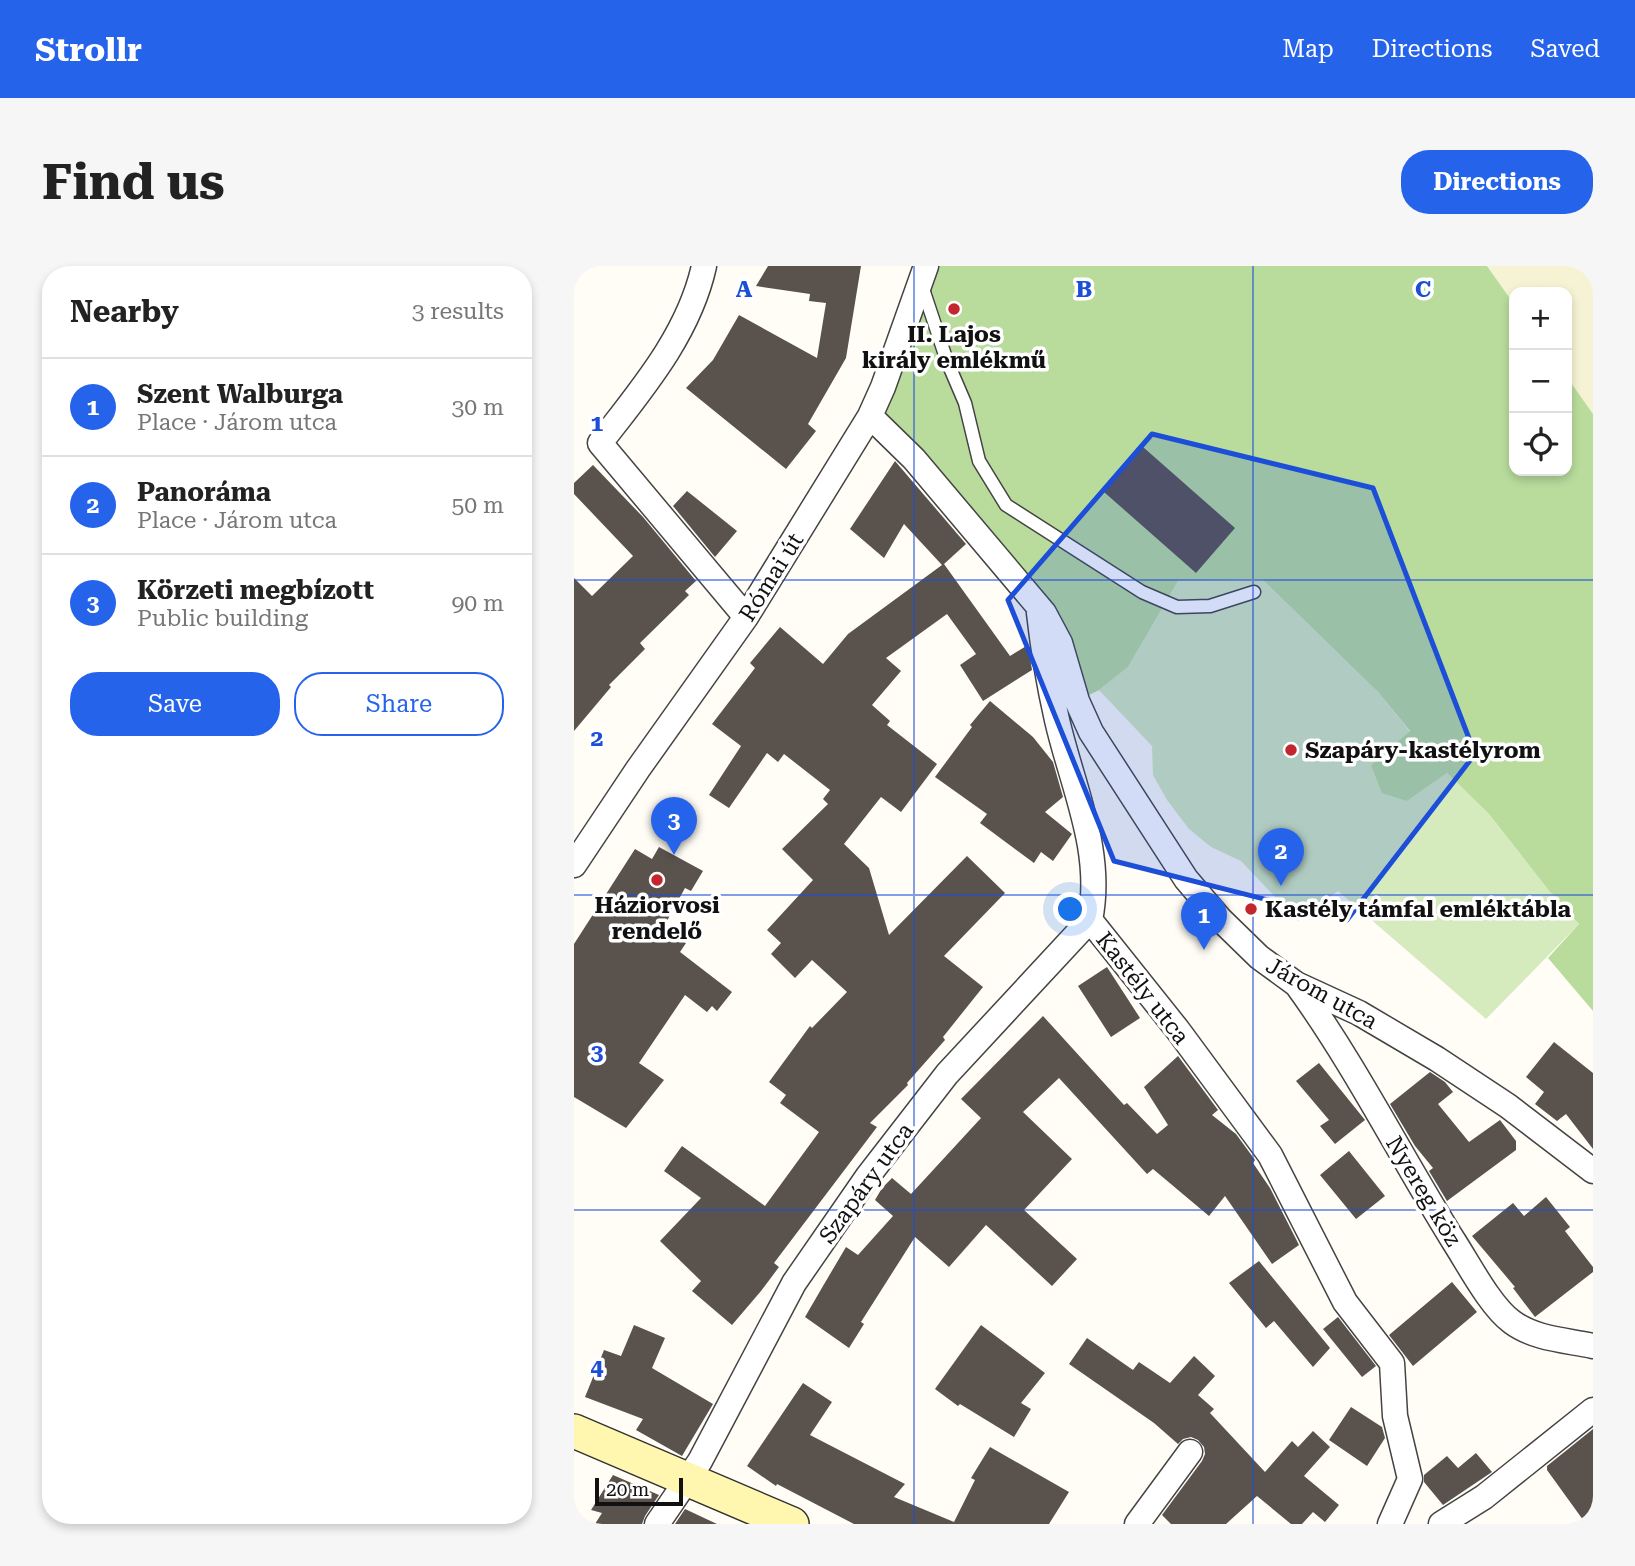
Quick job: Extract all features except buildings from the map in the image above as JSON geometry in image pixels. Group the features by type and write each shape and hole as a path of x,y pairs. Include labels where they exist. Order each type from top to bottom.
{"street":[{"path":"704,266 690,312 644,387 600,443 746,618"},
{"name":"Római út","path":"574,865 638,769 746,618 870,416 924,274"},
{"path":"870,416 914,459 1038,606"},
{"name":"Kastély utca","path":"1038,606 1042,647 1057,720 1087,826 1093,861 1094,900 1090,920 1168,1018 1270,1155 1345,1303 1392,1363 1395,1416 1410,1479 1390,1524"},
{"name":"Járom utca","path":"1038,606 1060,643 1077,701 1091,732 1186,879 1220,919 1258,957 1296,984 1359,1013 1437,1059 1508,1106 1593,1171"},
{"name":"Szapáry utca","path":"657,1524 700,1461 794,1283 868,1175 947,1074 1090,920"},
{"name":"Nyereg köz","path":"1296,984 1327,1026 1416,1180 1485,1291 1509,1321 1531,1334 1593,1346"},
{"path":"1441,1524 1484,1497 1593,1409"},
{"path":"574,1431 792,1524"},
{"path":"1137,1524 1189,1452"}],"lane":[{"path":"924,274 947,361 965,403 979,461 1006,505 1142,592 1177,607 1210,606 1254,592"}],"highlighted area":[{"path":"1152,434 1373,488 1475,754 1347,920 1114,861 1008,600"}],"shaded area":[{"path":"1487,266 1593,266 1593,414 1572,384 1572,287 1509,287 1509,297"}],"green space":[{"path":"926,266 1487,266 1509,297 1509,476 1572,476 1572,384 1593,414 1593,1011 1548,958 1579,924 1550,892 1489,814 1447,773 1407,801 1382,793 1371,765 1410,731 1379,693 1262,579 1178,581 1128,667 1099,690 1077,701 1060,643 870,416"},
{"path":"1262,579 1379,693 1410,732 1371,765 1407,801 1447,773 1489,814 1550,892 1579,924 1486,1019 1338,891 1298,921 1241,861 1211,847 1189,829 1167,800 1153,775 1152,746 1099,690 1128,667 1178,581"}],"place":[{"name":"II. Lajos király emlékmű","path":"954,309"},
{"name":"Szapáry-kastélyrom","path":"1291,750"},
{"name":"Körzeti megbízott","path":"674,855"},
{"name":"Háziorvosi rendelő","path":"657,880"},
{"name":"Panoráma","path":"1281,886"},
{"name":"Kastély támfal emléktábla","path":"1251,909"},
{"name":"Szent Walburga","path":"1204,950"}]}
